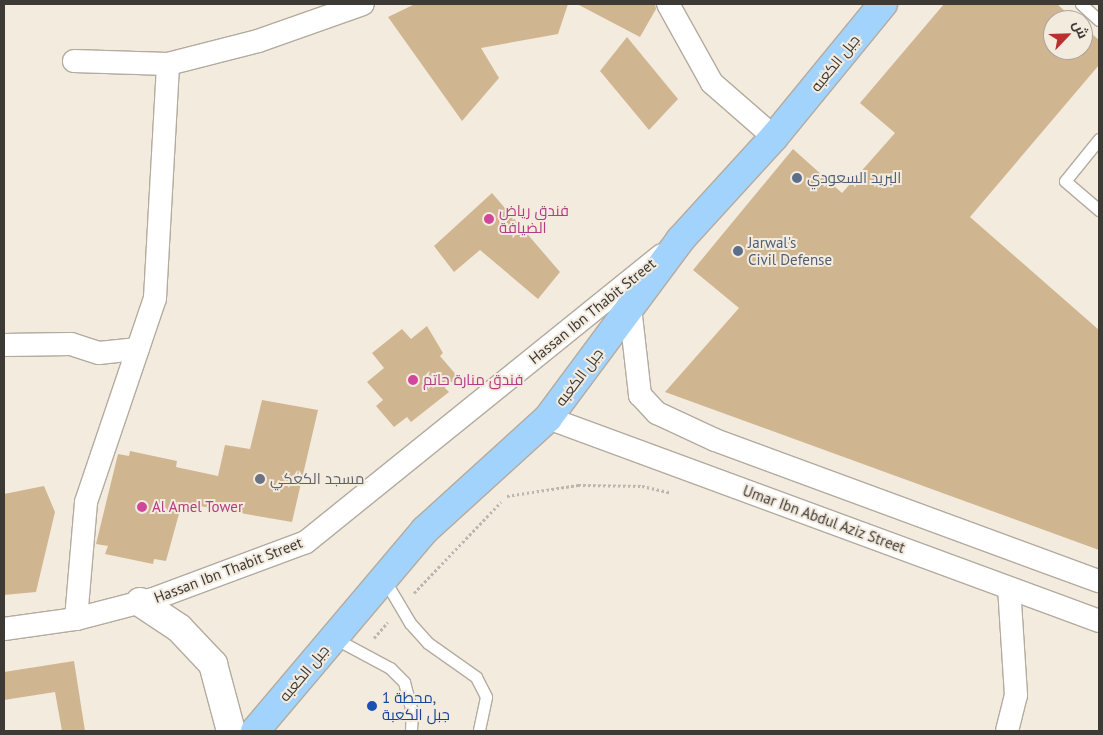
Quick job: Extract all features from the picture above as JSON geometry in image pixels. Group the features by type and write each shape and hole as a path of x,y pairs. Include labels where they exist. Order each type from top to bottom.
{"highway":[{"name":"جبل الكعبه","path":"255,731 426,530 548,418 680,240 774,137 883,4"}],"street":[{"path":"74,61 168,64 258,41 363,4"},
{"path":"668,4 712,83 774,137"},
{"path":"76,618 86,502 155,298 168,64"},
{"name":"Hassan Ibn Thabit Street","path":"4,629 76,618 140,602 306,542 680,240"},
{"path":"630,308 640,396 658,413 715,440 1099,581"},
{"path":"4,345 71,344 99,353 138,349"},
{"name":"Umar Ibn Abdul Aziz Street","path":"548,418 1099,621"},
{"path":"1007,731 1016,695 1009,588"},
{"path":"140,602 179,628 212,664 231,731"}],"lane":[{"path":"1081,4 1099,20"},
{"path":"1099,139 1065,181 1099,210"},
{"path":"384,579 410,623 428,643 476,677 486,696 479,731"},
{"path":"334,638 390,668 404,682 412,711 411,731"}],"path":[{"path":"407,601 509,494 578,485 642,486"},
{"path":"368,644 394,616"}],"building":[{"path":"415,4 568,4 558,34 481,48 499,78 462,121 388,17"},
{"path":"577,4 655,4 656,9 640,37"},
{"path":"944,4 1057,4 1064,10 1043,10 1043,60 1093,60 1093,35 1099,40 1099,65 970,217 1099,330 1099,550 665,392 739,308 693,270 793,149 842,193 895,133 860,103"},
{"path":"627,37 678,99 649,130 600,71"},
{"name":"فندق رياض الضيافة","path":"492,193 560,272 538,299 480,250 454,272 434,246"},
{"name":"فندق منارة حاتم","path":"427,326 443,353 440,356 458,377 445,388 449,392 411,422 407,417 394,427 376,406 383,400 367,382 384,368 372,353 402,329 411,339"},
{"path":"262,400 318,410 292,522 182,503 166,561 154,559 153,564 105,554 108,546 96,544 118,454 129,456 130,451 177,461 176,467 218,476 225,445 250,449"},
{"path":"44,486 55,512 36,592 4,595 4,494"},
{"path":"74,661 85,731 62,731 55,692 4,700 4,672"}],"place":[{"name":"البريد السعودي","path":"797,178"},
{"name":"فندق رياض الضيافة","path":"489,219"},
{"name":"Jarwal's Civil Defense","path":"738,251"},
{"name":"فندق منارة حاتم","path":"413,380"},
{"name":"مسجد الكعكي","path":"260,479"},
{"name":"Al Amel Tower","path":"142,507"},
{"name":"محطة 1, جبل الكعبة","path":"372,706"}]}
